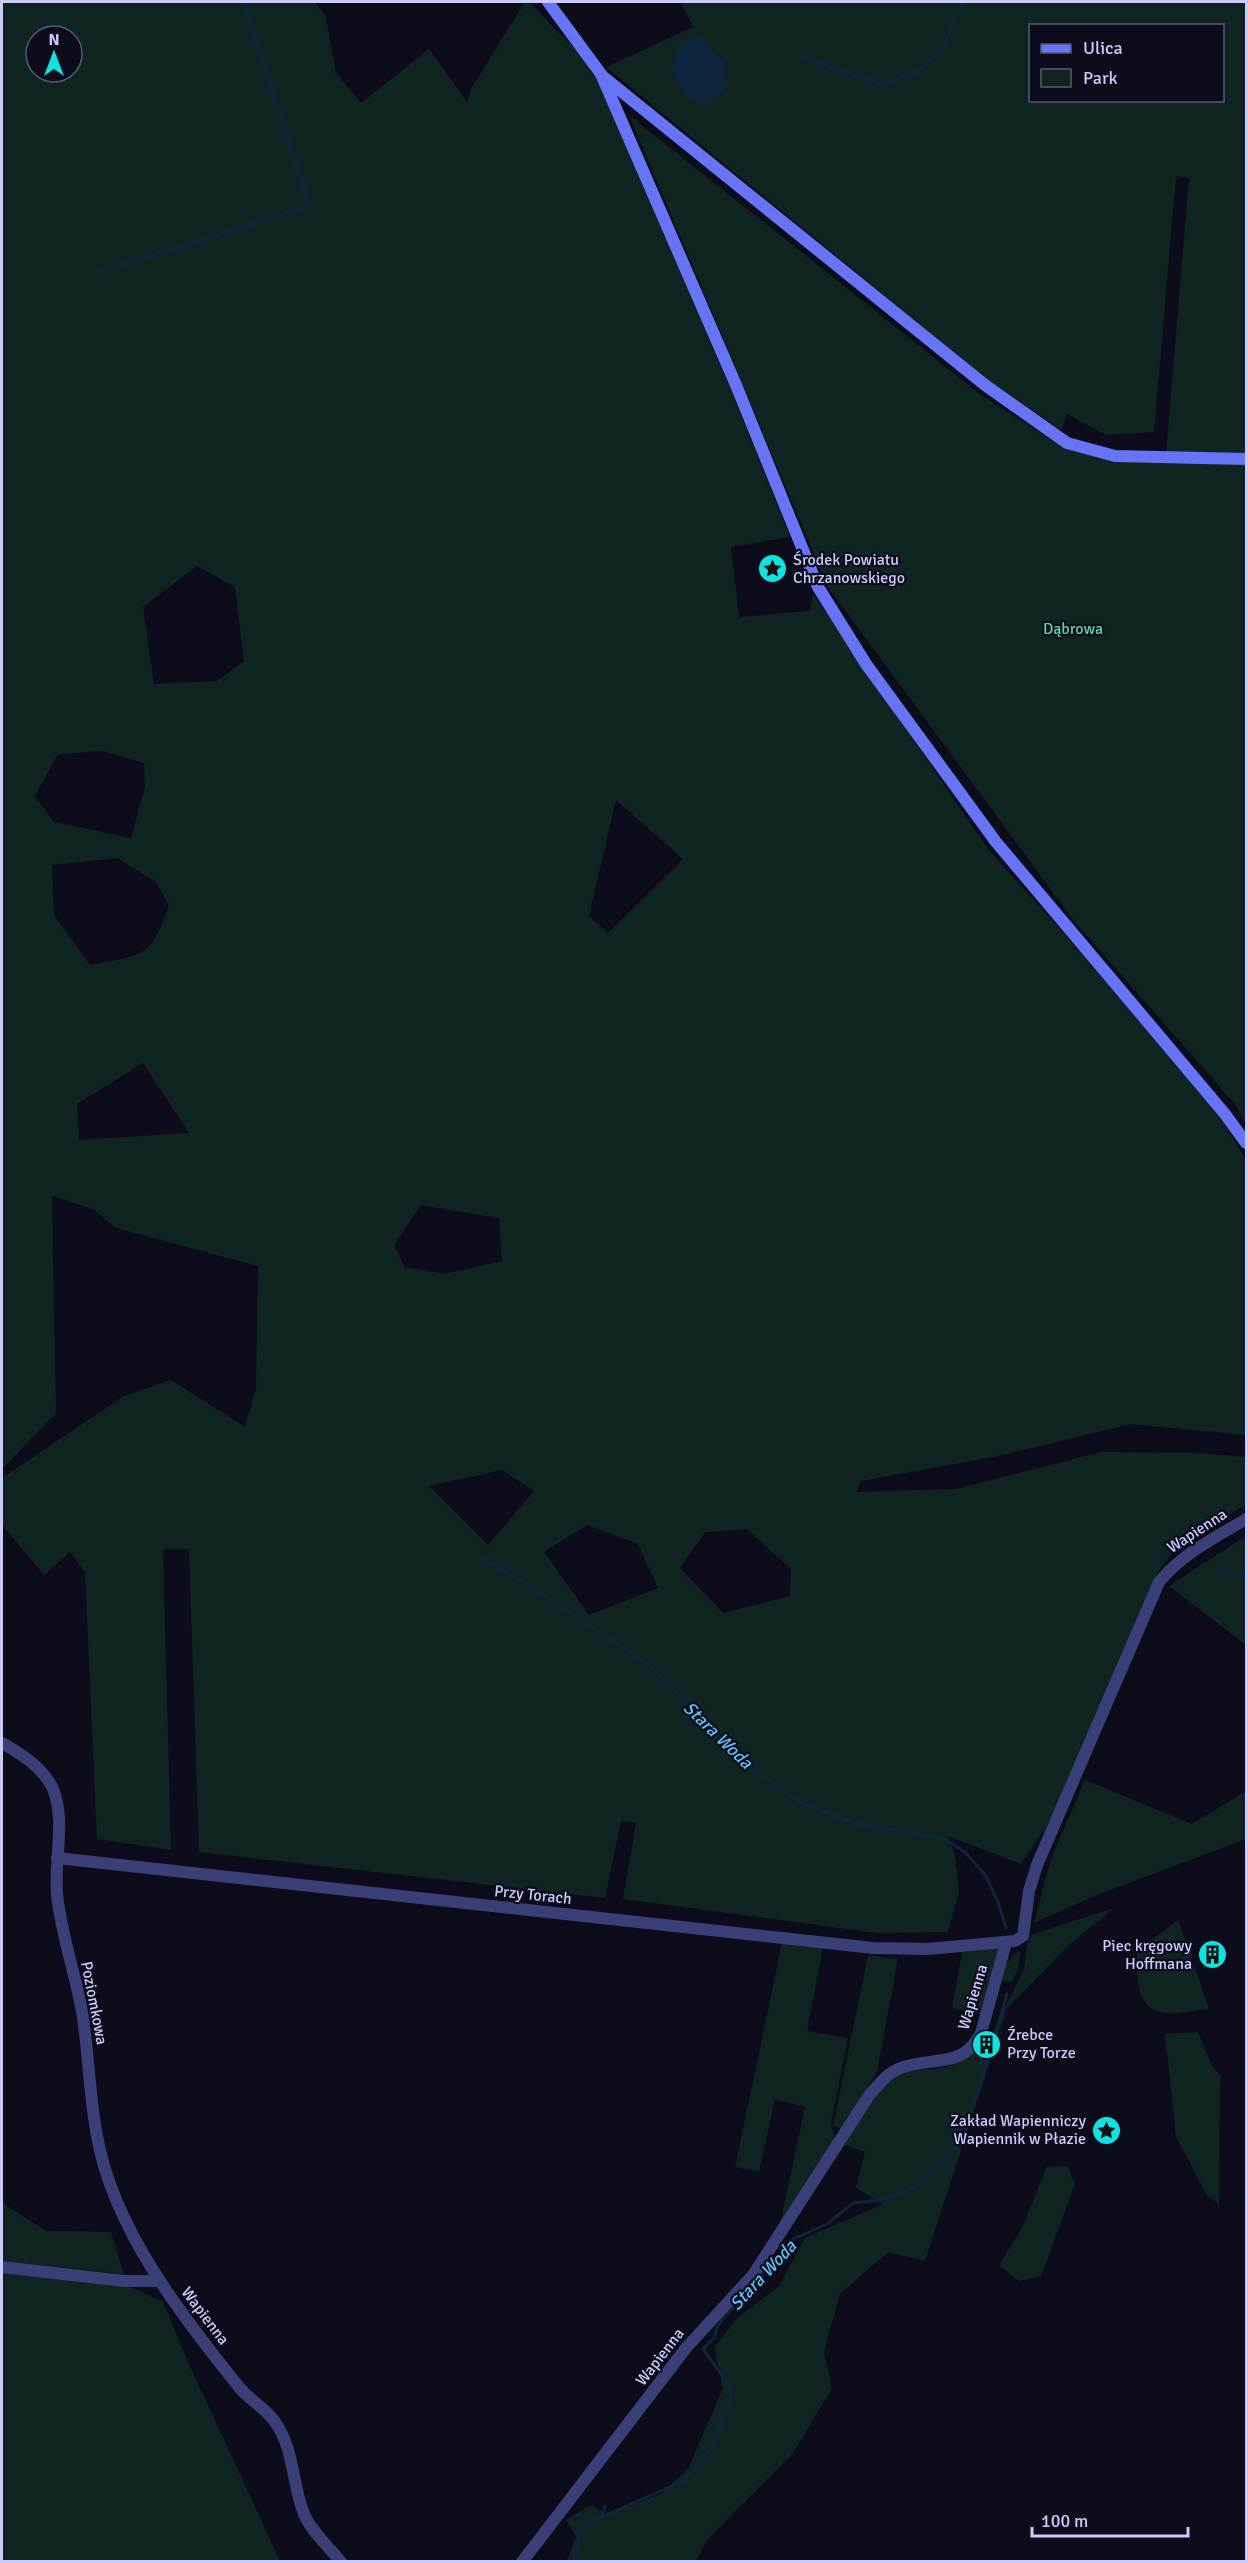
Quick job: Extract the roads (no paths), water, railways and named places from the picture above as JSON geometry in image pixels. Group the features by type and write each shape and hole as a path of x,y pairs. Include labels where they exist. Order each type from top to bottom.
{"main road":[{"path":"548,2 601,74 736,385 818,587 866,664 996,842 1225,1114 1246,1143"},
{"path":"601,74 985,385 1067,443 1115,456 1246,459"}],"street":[{"name":"Wapienna","path":"522,2562 686,2348 753,2275 870,2094 890,2073 901,2068 958,2057 975,2044 981,2033 1006,1943 1023,1936 1029,1891 1037,1865 1159,1582 1173,1565 1193,1550 1246,1519"},
{"name":"Poziomkowa","path":"2,1743 30,1761 52,1787 58,1817 56,1880 59,1911 81,2010 97,2138 111,2186 124,2218 158,2281"},
{"name":"Przy Torach","path":"57,1858 873,1948 927,1949 1006,1943"},
{"name":"Wapienna","path":"2,2267 124,2281 158,2281 242,2391 274,2419 284,2435 304,2515 340,2562"}],"water":[{"path":"700,36 727,66 724,92 702,103 684,95 671,69 680,46"}],"waterway":[{"path":"98,272 310,206 243,2"},
{"path":"803,58 883,84 916,73 943,48 962,2"},
{"name":"Stara Woda","path":"482,1558 517,1578 646,1663 670,1685 712,1733 744,1763 801,1803 855,1823 945,1839 965,1852 986,1876 998,1902 1006,1928"},
{"path":"1221,1570 1246,1575"},
{"name":"Stara Woda","path":"573,2562 581,2530 588,2523 683,2481 712,2447 729,2405 732,2389 703,2349 714,2338 718,2325 793,2239 827,2224 853,2203 881,2200 914,2188 957,2145 980,2088 1007,1994"},
{"name":"Stara Woda","path":"602,2516 605,2506"}],"place":[{"name":"Środek Powiatu Chrzanowskiego","path":"772,569"},
{"name":"Piec kręgowy Hoffmana","path":"1213,1955"},
{"name":"Źrebce Przy Torze","path":"986,2044"},
{"name":"Zakład Wapienniczy Wapiennik w Płazie","path":"1107,2130"}],"park label":[{"name":"Dąbrowa","path":"1073,629"}]}
